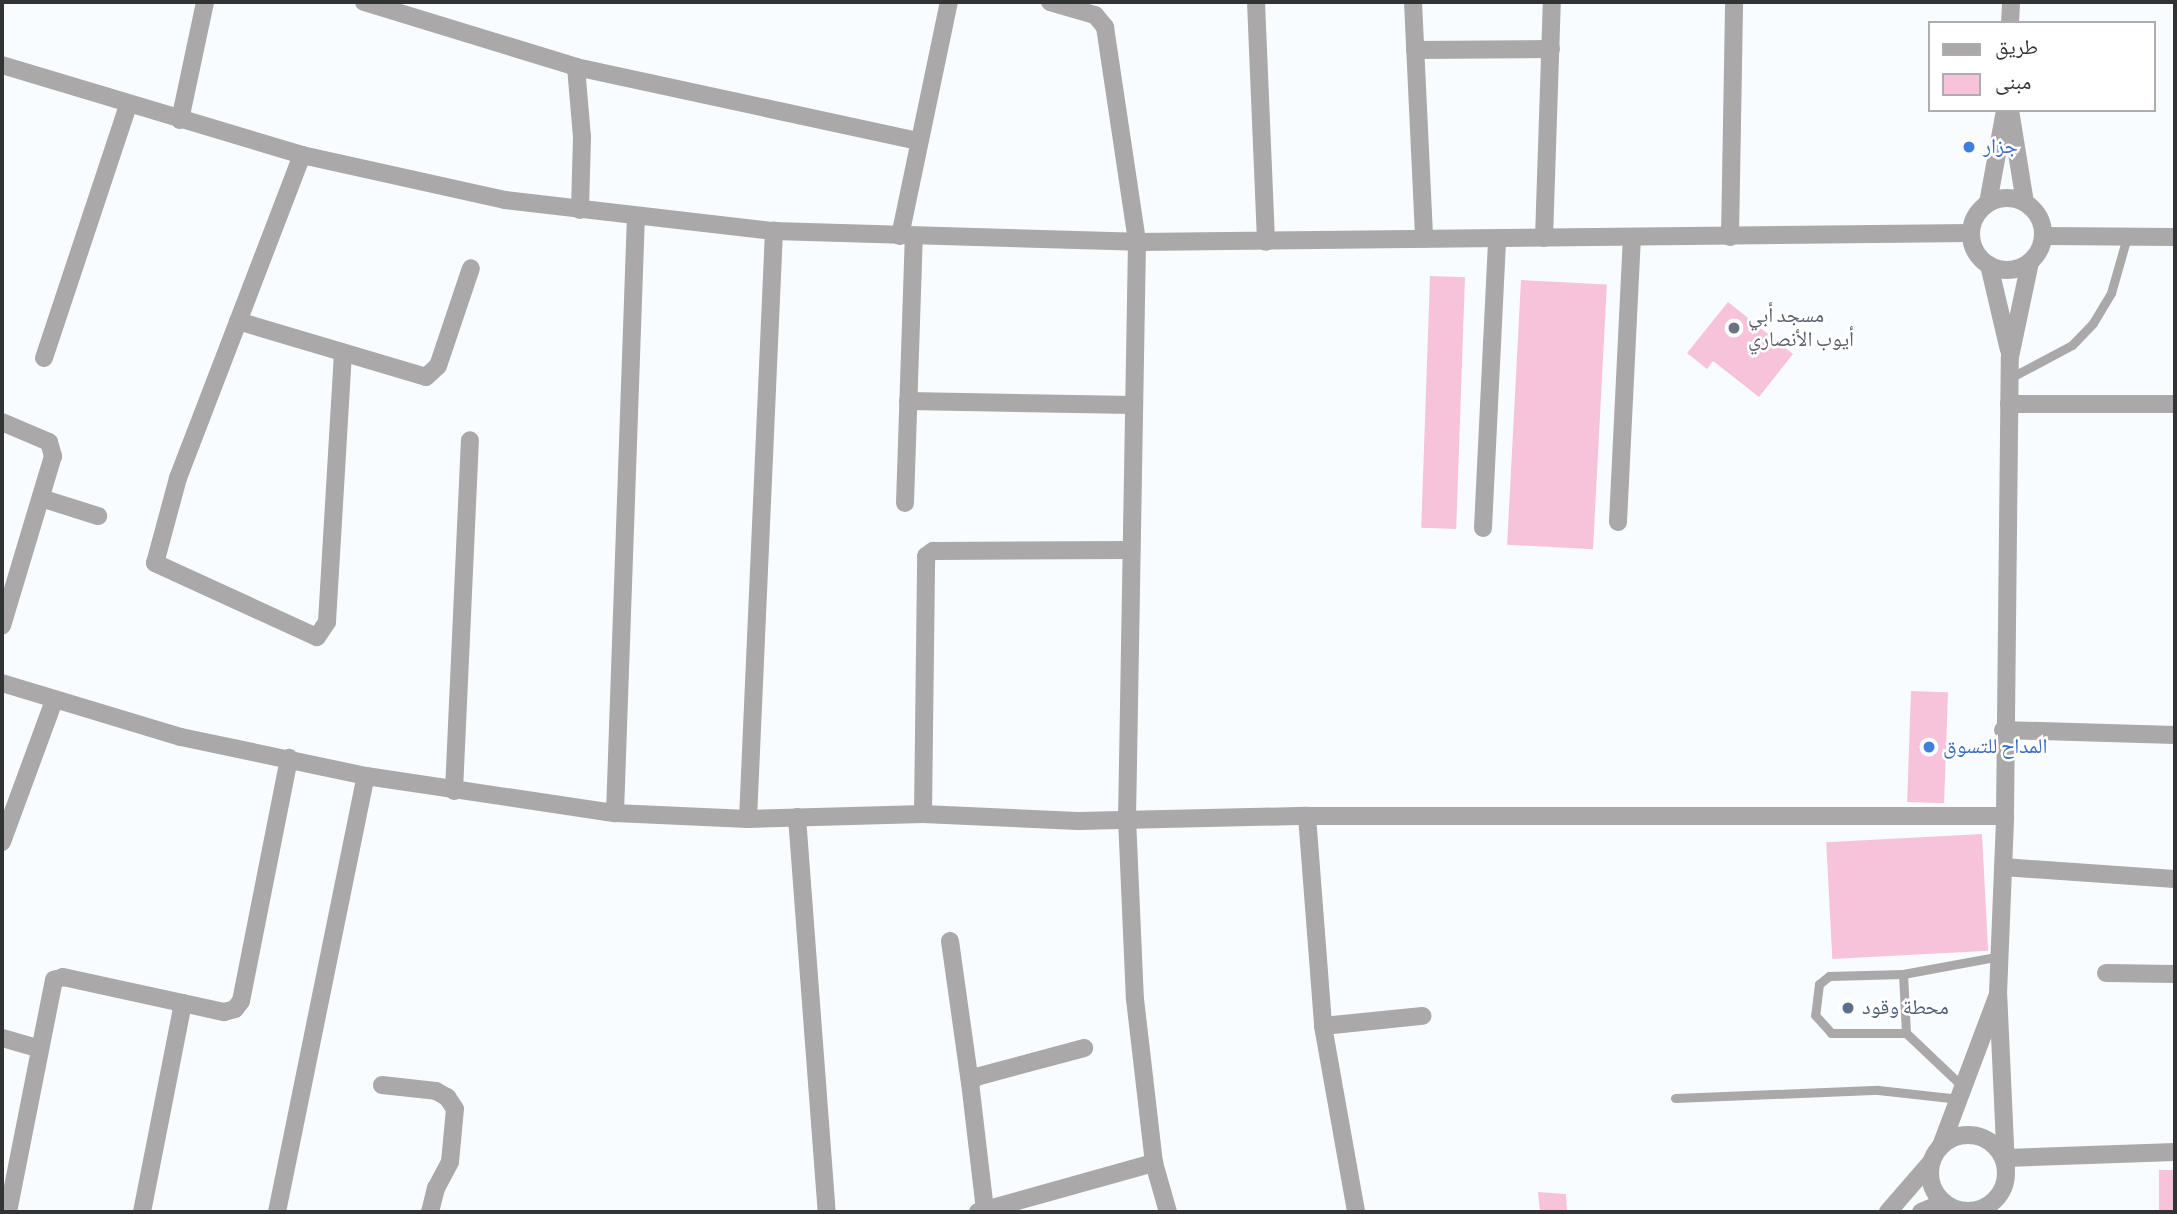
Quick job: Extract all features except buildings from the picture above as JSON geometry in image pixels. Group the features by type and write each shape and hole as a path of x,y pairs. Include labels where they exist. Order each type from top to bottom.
{"street":[{"path":"180,120 205,2"},
{"path":"364,2 576,67 919,141"},
{"path":"905,503 908,401 907,236 919,141 949,2"},
{"path":"1050,2 1095,15 1105,27 1137,243 1127,818 1135,999 1154,1163 1168,1212"},
{"path":"1256,2 1266,242"},
{"path":"1413,2 1424,239"},
{"path":"1544,238 1552,2"},
{"path":"1730,237 1734,2"},
{"path":"2010,21 2011,2"},
{"path":"1415,50 1551,49"},
{"path":"2,65 128,105 302,155 505,200 774,231 1137,243 1971,233"},
{"path":"576,67 582,137 580,210"},
{"path":"44,358 128,105"},
{"path":"1989,203 2004,112"},
{"path":"2010,112 2025,202"},
{"path":"302,155 178,478 155,563 317,637 327,622 343,352"},
{"path":"2005,1212 1998,994 2005,816 2003,730 2010,357 2031,262 2043,236 2035,211 2025,202 2012,198 1989,203 1979,211 1971,233 1978,256 1989,265 2009,271 2031,262"},
{"path":"615,813 636,216"},
{"path":"748,819 774,231"},
{"path":"2043,236 2175,237"},
{"path":"1618,522 1632,238"},
{"path":"1483,528 1497,239"},
{"path":"1989,265 2010,357"},
{"path":"238,321 426,377 433,374 471,268"},
{"path":"908,401 1133,405"},
{"path":"2009,404 2175,404"},
{"path":"2,422 49,442 53,456 2,626"},
{"path":"454,791 470,440"},
{"path":"41,498 98,516"},
{"path":"923,814 926,556 933,551 1131,550"},
{"path":"2,683 54,701 181,737 366,776 615,813 748,819 923,814 1078,821 1307,816 2005,816"},
{"path":"2,842 54,701"},
{"path":"2003,730 2175,735"},
{"path":"8,1212 7,1187 50,986 63,977 224,1012 235,1009 241,1001 289,758"},
{"path":"277,1212 366,776"},
{"path":"1307,816 1323,1026 1356,1212"},
{"path":"796,817 827,1212"},
{"path":"2003,867 2175,879"},
{"path":"950,941 970,1083 982,1211 1154,1163"},
{"path":"2106,973 2175,974"},
{"path":"1956,1208 1931,1179 1937,1153 1963,1094 1998,994"},
{"path":"142,1212 183,1003"},
{"path":"1323,1026 1422,1016"},
{"path":"2,1038 37,1048"},
{"path":"970,1083 976,1077 1084,1048"},
{"path":"382,1085 436,1091 447,1097 455,1109 450,1162 436,1188 430,1212"},
{"path":"1888,1212 1937,1153 1955,1137 1980,1137 2000,1152 2005,1170 1987,1206 1921,1212"},
{"path":"2005,1170 2175,1152"}],"lane":[{"path":"2010,378 2072,345 2093,323 2111,293 2127,237"},
{"path":"1906,1033 1831,1033 1815,1015 1819,984 1829,976 1903,974 2000,956"},
{"path":"1903,974 1906,1033 1963,1094"},
{"path":"1675,1098 1878,1090 1963,1094"}],"place":[{"name":"جزار","path":"1969,147"},
{"name":"مسجد أبي أيوب الأنصاري","path":"1734,328"},
{"name":"المداح للتسوق","path":"1929,747"},
{"name":"محطة وقود","path":"1848,1008"}]}
